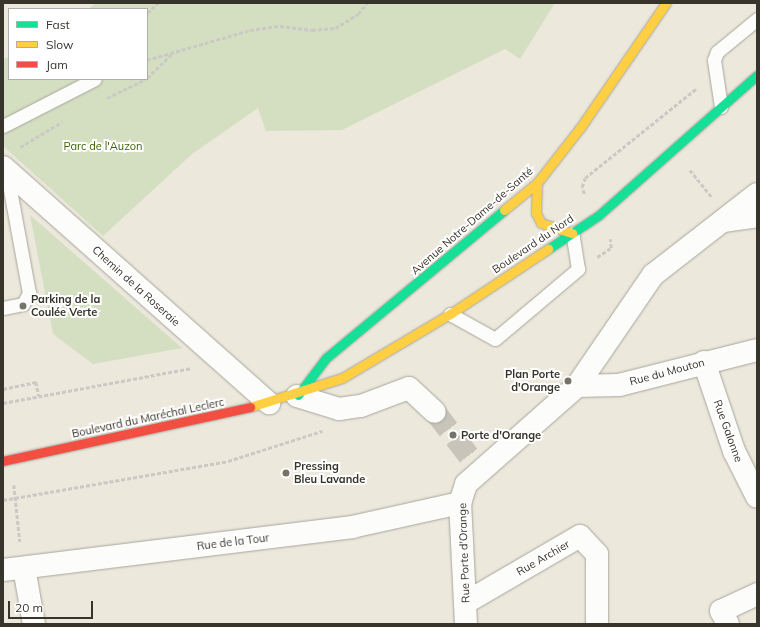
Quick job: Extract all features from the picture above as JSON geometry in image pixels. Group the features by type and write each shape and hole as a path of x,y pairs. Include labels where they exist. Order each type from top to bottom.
{"main road":[{"name":"Avenue Notre-Dame-de-Santé","path":"297,396 326,358 537,183 580,128 666,3"},
{"name":"Boulevard du Nord","path":"297,396 342,378 450,314 599,215 757,75"},
{"path":"537,183 536,213 541,223 551,228 572,233"},
{"name":"Boulevard du Maréchal Leclerc","path":"3,461 297,396"}],"street":[{"name":"Chemin de la Roseraie","path":"7,171 269,403"},
{"path":"470,479 576,386 652,275 757,194"},
{"path":"722,221 757,216"},
{"name":"Rue du Mouton","path":"576,386 619,385 704,362 757,350"},
{"name":"Rue Galonne","path":"704,362 734,451 757,497"},
{"path":"297,396 339,409 361,406 409,388 435,412"},
{"name":"Rue de la Tour","path":"13,569 352,527 470,479"},
{"name":"Rue Porte d'Orange","path":"466,624 465,603 470,479"},
{"name":"Rue Archier","path":"465,603 580,536 597,554 597,624"},
{"path":"13,569 34,624"},
{"path":"728,624 721,611 757,594"}],"lane":[{"path":"721,107 714,60 717,52 757,20"},
{"path":"3,126 93,80"},
{"path":"3,308 23,304 29,294 7,171"},
{"path":"450,314 495,339 578,269 572,233"}],"path":[{"path":"153,3 153,8"},
{"path":"148,12 158,3"},
{"path":"148,60 250,30 280,26 312,30 336,28 358,14 368,3"},
{"path":"148,76 174,51"},
{"path":"104,100 142,80"},
{"path":"17,149 63,121"},
{"path":"3,403 195,368"},
{"path":"3,389 36,382 39,396"},
{"path":"3,500 178,471 239,458"},
{"path":"15,512 20,544"}],"green space":[{"name":"Parc de l'Auzon","path":"95,3 555,3 520,59 505,49 342,130 266,131 258,108 192,154 103,236 3,146 3,60 8,57 8,80 148,80 148,8 90,8"},
{"path":"30,215 182,348 93,364 53,334"}],"tunnel":[{"path":"435,412 472,460"}],"traffic: fast":[{"path":"548,249 599,215 757,75"},
{"path":"298,395 326,358 504,210"}],"traffic: slow":[{"path":"504,210 537,183 580,128 666,3"},
{"path":"537,183 536,213 541,223 572,233"},
{"path":"250,407 342,378 450,314 548,249"}],"traffic: jam":[{"path":"3,461 250,407"}],"place":[{"name":"Parking de la Coulée Verte","path":"23,306"},
{"name":"Plan Porte d'Orange","path":"568,381"},
{"name":"Porte d'Orange","path":"453,435"},
{"name":"Pressing Bleu Lavande","path":"286,473"}]}
